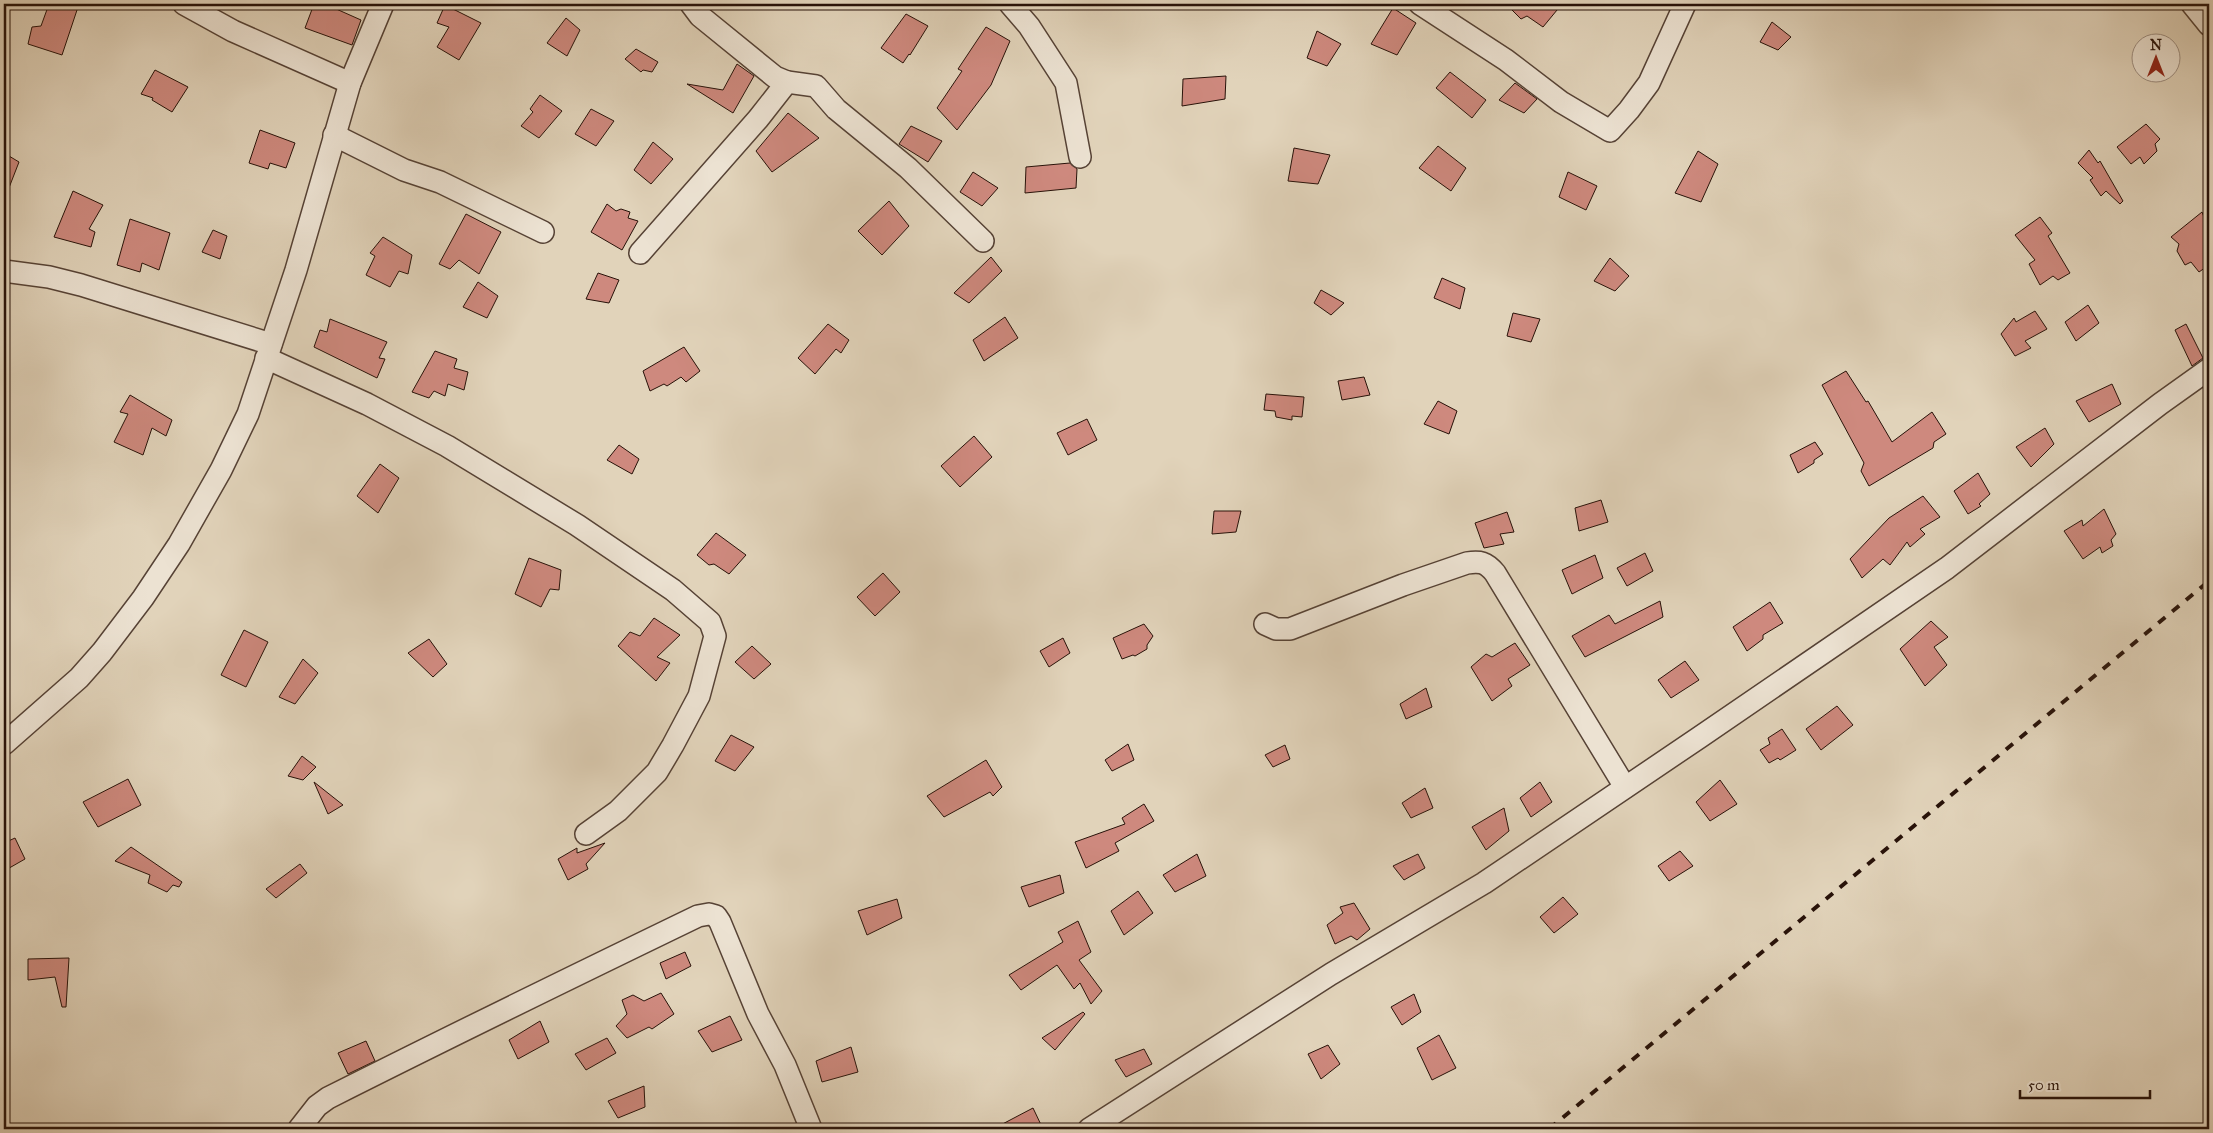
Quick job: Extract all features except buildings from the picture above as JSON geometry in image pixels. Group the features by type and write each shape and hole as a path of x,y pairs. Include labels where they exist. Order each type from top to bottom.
{"street":[{"path":"184,4 233,31 350,83"},
{"path":"4,744 79,678 102,652 179,544 221,470 248,414 296,270 350,83 383,4"},
{"path":"691,4 700,16 775,77 787,82 816,86 836,110 908,168 983,241"},
{"path":"1010,4 1029,26 1066,83 1080,158"},
{"path":"1420,4 1506,60 1561,102 1610,131 1629,110 1649,83 1685,4"},
{"path":"2192,4 2209,25"},
{"path":"640,252 758,119 787,82"},
{"path":"334,135 404,170 440,182 543,232"},
{"path":"4,272 49,277 81,285 269,351 447,446 602,541 673,590 710,622 715,636 699,696 673,745 657,772 618,811 586,834"},
{"path":"1089,1129 1331,974 1484,883 1947,568 2076,471 2160,404 2209,369"},
{"path":"1265,624 1276,629 1290,629 1403,585 1466,563 1477,561 1487,563 1575,702 1625,787"},
{"path":"299,1129 317,1106 328,1098 653,937 698,916 709,914 716,916 720,922 754,1007 785,1065 811,1129"}],"railway":[{"path":"1549,1129 2209,581"}]}
